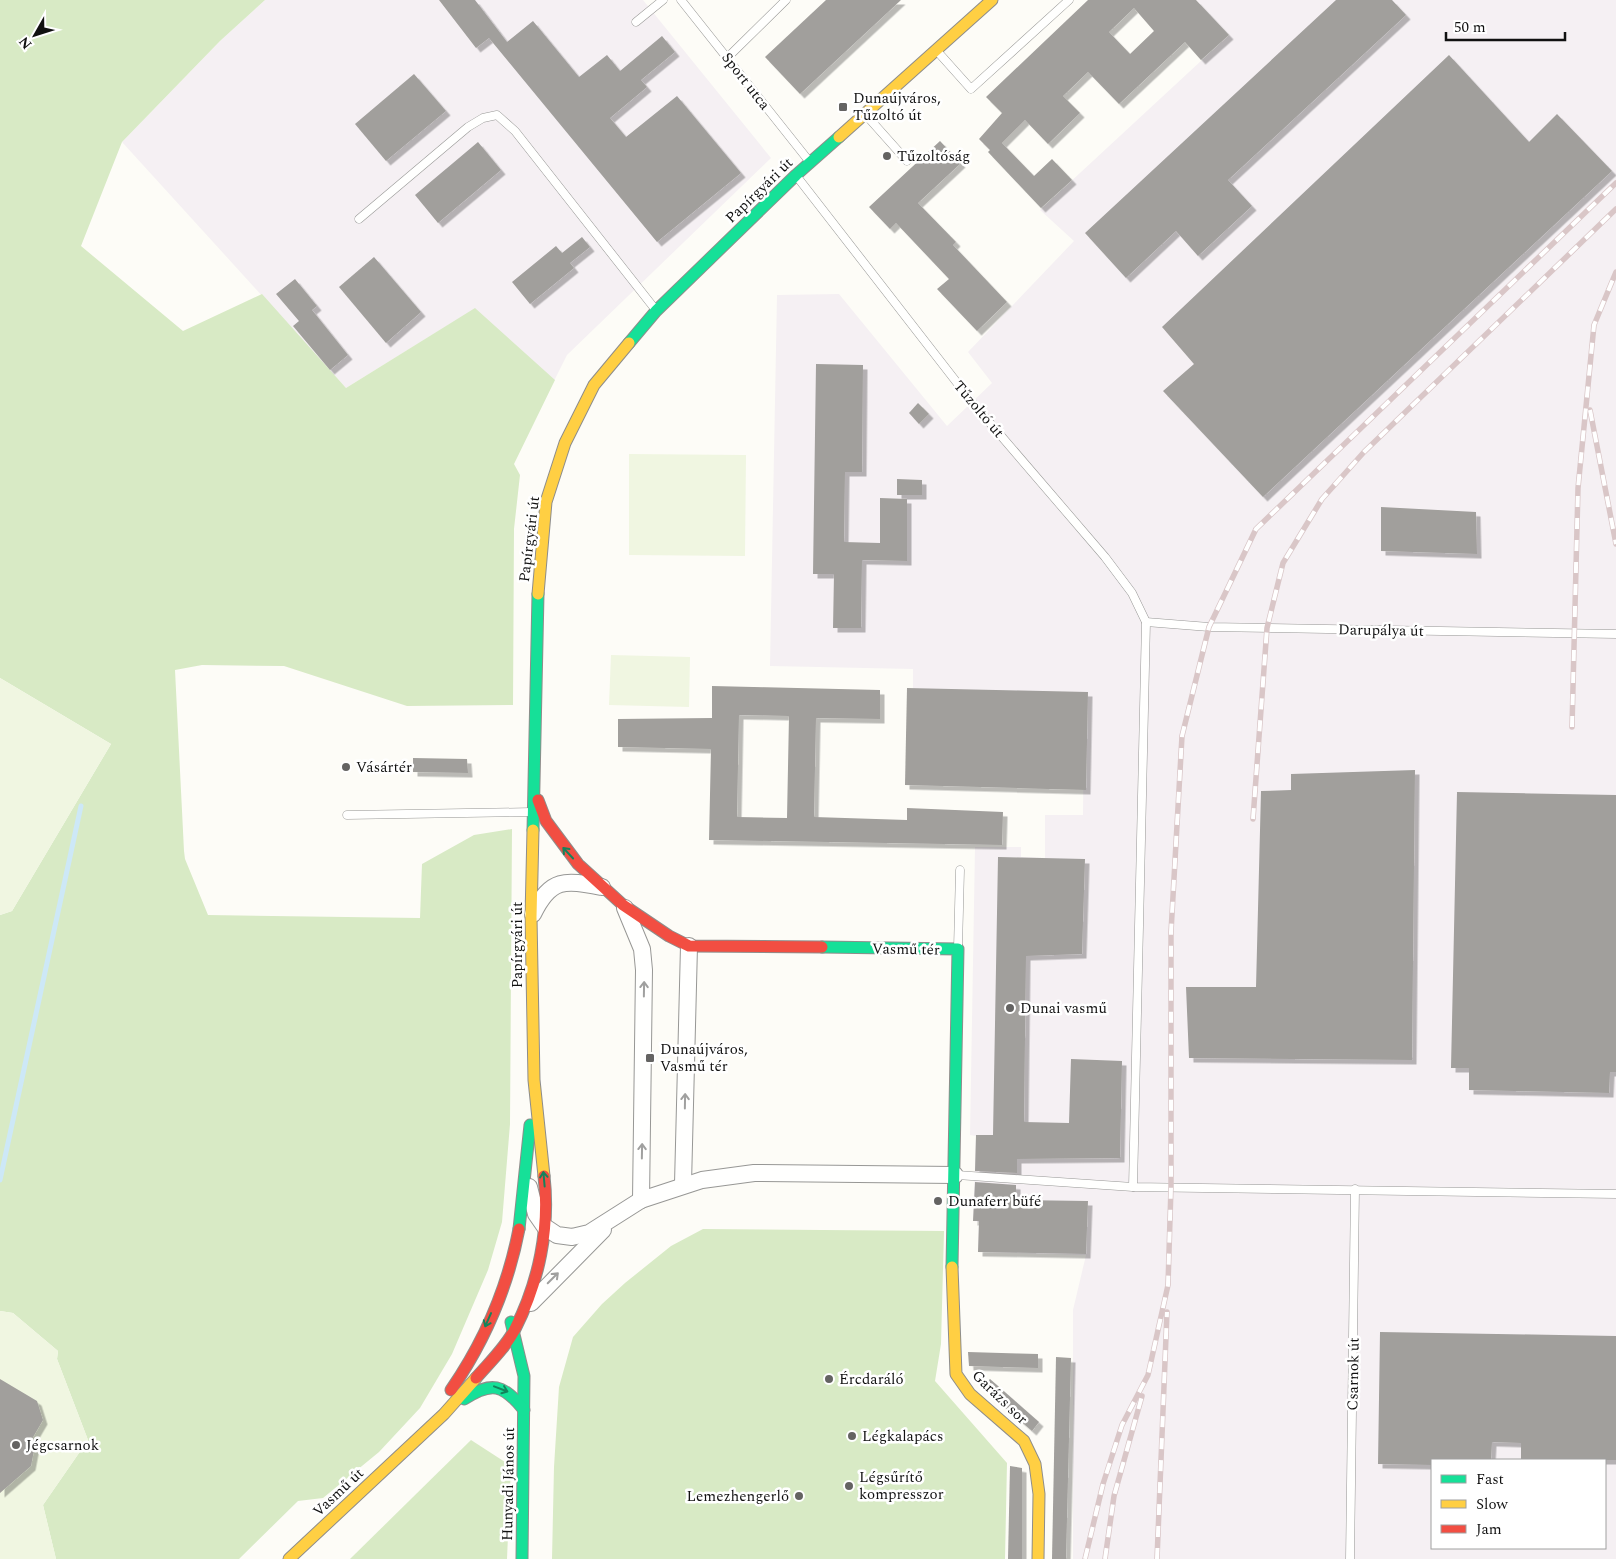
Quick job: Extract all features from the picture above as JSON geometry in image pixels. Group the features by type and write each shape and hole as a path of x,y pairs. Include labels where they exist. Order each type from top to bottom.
{"street":[{"name":"Papírgyári út","path":"534,1080 531,917 539,569 546,502 565,443 594,385 656,311 810,162 992,0"},
{"name":"Vasmű tér","path":"533,782 539,807 556,840 602,887 623,904 670,938 689,946 958,949 952,1285 956,1374"},
{"path":"531,917 542,895 552,887 578,882 602,887"},
{"path":"623,904 642,950 644,970 641,1200"},
{"path":"683,1184 689,946"},
{"path":"514,1331 506,1304 520,1216 534,1080"},
{"path":"514,1331 536,1278 545,1227 544,1175 534,1080"},
{"path":"527,1155 529,1196 536,1214 545,1227 556,1235 572,1238 589,1233 641,1200 683,1184 702,1180 754,1173 955,1175"},
{"path":"444,1414 475,1380 514,1331 531,1303 541,1291 613,1219"},
{"path":"407,1447 462,1375 512,1259"},
{"name":"Hunyadi János út","path":"514,1331 524,1376 522,1559"},
{"name":"Garázs sor","path":"956,1374 970,1394 1024,1441 1035,1464 1039,1494 1038,1559"},
{"path":"407,1447 444,1414 484,1387 494,1386 512,1394 524,1410"},
{"name":"Vasmű út","path":"289,1559 407,1447"}],"lane":[{"path":"636,22 663,0"},
{"name":"Sport utca","path":"681,0 810,162"},
{"path":"728,57 786,0"},
{"path":"936,51 971,89 1069,0"},
{"path":"864,114 907,161"},
{"path":"359,219 468,127 483,118 497,115 515,131 656,311"},
{"name":"Tűzoltó út","path":"796,175 972,402 1105,557 1132,594 1146,622"},
{"path":"1133,1187 1146,622"},
{"name":"Darupálya út","path":"1146,622 1218,627 1616,634"},
{"path":"347,815 534,812"},
{"path":"958,949 960,870"},
{"path":"955,1175 1133,1187 1616,1194"},
{"name":"Csarnok út","path":"1350,1559 1355,1189"}],"shaded area":[{"path":"265,0 643,0 771,158 567,355 534,421 453,322 346,388 122,142 220,41"},
{"path":"1196,0 1616,0 1616,1559 1073,1559 1073,1310 1086,1255 978,1252 979,1222 973,1221 976,1136 970,1135 975,847 1021,847 1021,857 1045,858 1045,815 1083,815 1084,702 913,701 913,669 770,666 777,295 839,294 947,426 992,383 968,352 1074,241 1040,210 1229,35"}],"green space":[{"path":"0,0 265,0 220,41 122,142 81,246 183,331 262,294 346,388 475,308 555,380 514,464 520,475 514,529 513,705 407,706 284,666 202,665 175,670 185,859 208,915 420,918 422,864 474,835 512,829 510,1124 502,1222 488,1270 452,1354 420,1408 379,1452 323,1498 298,1501 239,1559 56,1559 43,1505 88,1440 57,1359 58,1351 13,1313 0,1311 0,915 12,911 111,744 0,678"},
{"path":"629,454 746,455 745,556 629,555"},
{"path":"611,655 690,657 689,707 609,705"},
{"path":"0,678 111,744 12,911 0,915"},
{"path":"703,1229 944,1231 941,1344 935,1381 1007,1463 1005,1559 552,1559 554,1467 559,1387 573,1337 602,1304 625,1283 671,1246"},
{"path":"0,1311 13,1313 58,1351 57,1359 88,1440 43,1505 56,1559 0,1559"},
{"path":"471,1440 511,1466 507,1559 350,1559"}],"building":[{"path":"439,0 475,0 507,42 533,21 579,77 607,55 620,71 662,36 675,52 641,80 647,87 610,118 626,137 677,96 741,173 657,242 489,38 476,48"},
{"path":"826,0 901,0 800,94 765,57"},
{"path":"1088,0 1196,0 1229,35 1201,60 1185,42 1119,104 1088,72 1063,96 1080,113 1048,144 1025,120 1002,143 1034,176 1052,159 1072,180 1041,208 988,152 990,150 979,139 1002,113 986,97","holes":["1134,8 1154,31 1130,54 1109,32"]},
{"path":"1336,0 1392,0 1406,15 1228,180 1252,206 1198,256 1176,231 1126,278 1085,233"},
{"path":"1449,55 1529,142 1557,114 1612,171 1263,497 1163,391 1194,364 1162,327"},
{"path":"414,74 446,111 386,161 355,124"},
{"path":"940,141 961,163 918,203 956,242 953,245 1007,302 977,331 937,289 949,279 896,223 890,229 869,207"},
{"path":"478,142 501,170 438,223 415,195"},
{"path":"582,237 590,247 570,263 574,268 530,304 512,282 556,246 562,253"},
{"path":"374,257 421,312 386,343 339,287"},
{"path":"295,279 317,306 312,310 348,355 330,370 293,326 299,321 276,294"},
{"path":"816,364 863,365 862,472 845,472 844,542 880,543 880,498 907,499 907,561 862,560 861,628 833,628 834,574 813,574"},
{"path":"918,403 929,414 919,424 909,413"},
{"path":"897,479 922,480 922,495 897,495"},
{"path":"1381,507 1476,512 1477,554 1381,551"},
{"path":"712,686 880,690 880,719 816,718 814,817 907,820 907,808 1003,812 1002,845 709,840 711,749 618,747 618,719 712,718","holes":["739,715 789,716 787,818 737,817"]},
{"path":"907,688 1088,692 1086,790 905,785"},
{"path":"413,758 467,759 468,773 413,772"},
{"path":"1415,770 1412,1060 1189,1058 1186,987 1256,987 1261,791 1291,790 1291,774"},
{"path":"1457,792 1616,795 1616,1072 1610,1072 1609,1093 1469,1090 1469,1068 1451,1068"},
{"name":"Dunai vasmű","path":"998,857 1085,859 1082,954 1026,956 1024,1122 1069,1123 1071,1059 1122,1061 1120,1158 1017,1159 1017,1173 975,1171 976,1135 993,1135"},
{"path":"975,1182 1016,1185 1016,1200 1088,1201 1086,1254 978,1252 979,1221 973,1221"},
{"path":"1380,1332 1616,1336 1616,1460 1521,1459 1521,1443 1492,1442 1491,1459 1431,1459 1431,1465 1378,1464"},
{"path":"968,1352 1038,1354 1038,1368 969,1366"},
{"path":"1056,1357 1071,1358 1066,1559 1052,1559"},
{"name":"Jégcsarnok","path":"0,1379 37,1401 43,1420 29,1444 35,1445 31,1466 0,1493"},
{"path":"990,1379 1039,1422 1032,1431 982,1387"},
{"path":"1010,1466 1022,1468 1022,1559 1008,1559"}],"waterway":[{"path":"0,1180 81,806"}],"railway":[{"path":"1085,1559 1103,1484 1122,1425 1148,1375 1168,1285 1171,1187 1171,932 1182,736 1209,627 1256,529 1616,183"},
{"path":"1253,819 1267,628 1283,563 1322,499 1364,452 1616,209"},
{"path":"1572,727 1578,488 1594,325 1616,272"},
{"path":"1590,410 1616,544"},
{"path":"1157,1559 1167,1312"},
{"path":"1105,1559 1114,1496 1142,1396"}],"traffic: fast":[{"path":"629,343 656,311 796,175 839,137"},
{"path":"533,830 538,594"},
{"path":"822,947 958,949 952,1267"},
{"path":"519,1229 530,1125"},
{"path":"511,1322 524,1376 522,1559"},
{"path":"464,1399 482,1389 497,1388 510,1395 524,1410"}],"traffic: slow":[{"path":"839,137 992,0"},
{"path":"538,594 546,502 565,443 594,385 629,343"},
{"path":"533,830 531,917 534,1080 544,1176"},
{"path":"952,1267 956,1374 970,1394 1024,1441 1035,1464 1039,1494 1038,1559"},
{"path":"289,1559 444,1414 476,1378"}],"traffic: jam":[{"path":"538,800 546,821 578,864 623,905 669,936 689,946 822,947"},
{"path":"476,1378 511,1336 530,1293 541,1254 544,1235 544,1176"},
{"path":"451,1390 474,1353 493,1313 508,1271 519,1229"}],"place":[{"name":"Dunaújváros, Tűzoltó út","path":"843,107"},
{"name":"Tűzoltóság","path":"887,156"},
{"name":"Vásártér","path":"346,767"},
{"name":"Dunai vasmű","path":"1010,1008"},
{"name":"Dunaújváros, Vasmű tér","path":"650,1058"},
{"name":"Dunaferr büfé","path":"938,1201"},
{"name":"Ércdaráló","path":"829,1379"},
{"name":"Légkalapács","path":"852,1436"},
{"name":"Jégcsarnok","path":"16,1445"},
{"name":"Légsűrítő kompresszor","path":"849,1486"},
{"name":"Lemezhengerlő","path":"799,1496"}]}
